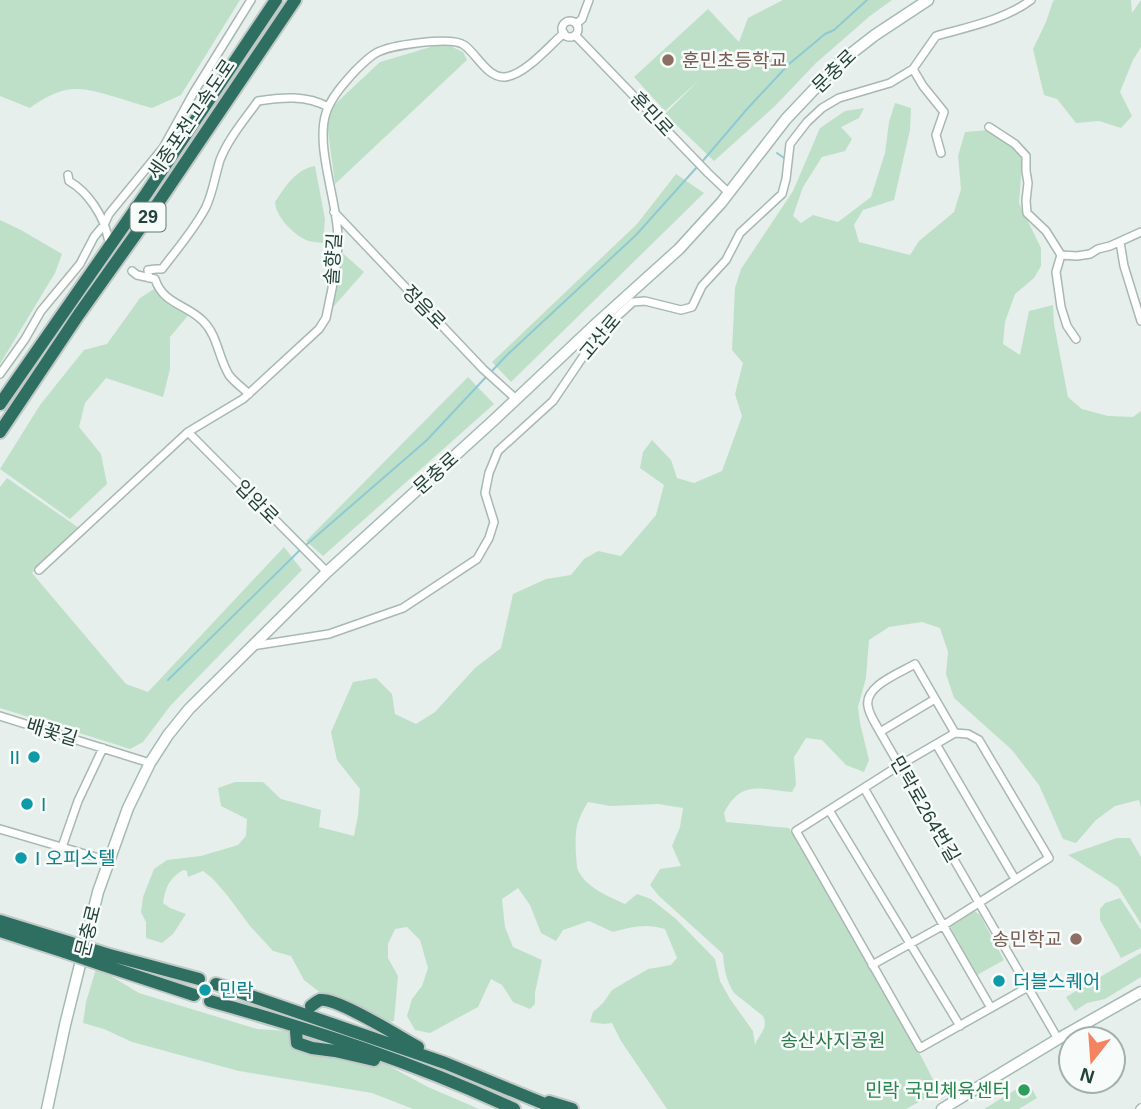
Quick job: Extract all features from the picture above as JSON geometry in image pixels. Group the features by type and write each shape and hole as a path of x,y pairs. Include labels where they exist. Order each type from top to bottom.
{"highway":[{"name":"세종포천고속도로","path":"0,404 276,0"},
{"name":"세종포천고속도로","path":"0,432 295,0"},
{"path":"0,921 194,995"},
{"path":"4,933 67,947"},
{"path":"105,960 199,979"},
{"path":"216,984 445,1063 557,1109"},
{"path":"311,1006 319,1000 326,1000 345,1007 445,1063"},
{"path":"210,1001 297,1025 439,1076 516,1109"},
{"path":"296,1032 297,1043 303,1046 351,1054 439,1076"},
{"path":"505,1087 572,1109"}],"street":[{"path":"0,374 41,311 80,264 109,214 163,148 251,0"},
{"path":"576,24 582,19 589,0"},
{"name":"문충로","path":"47,1109 98,892 128,808 150,763 168,735 189,709 327,572 679,249 729,193 786,119 839,63 928,0"},
{"name":"고산로","path":"253,646 329,634 403,608 477,559 489,538 494,522 485,492 498,451 553,401 599,332 633,302 645,301 681,310 692,307 702,286 726,260 740,233 782,194 790,144 807,122 822,108 839,98 890,83 913,69 936,36 1012,12 1031,0"},
{"path":"566,22 576,24 578,30 575,35 564,33 566,22"},
{"path":"149,278 148,270 162,270 206,207 221,158 258,101 278,97 307,98 328,107 357,69 376,54 386,49 448,40 463,44 485,67 503,77 524,69 564,33"},
{"name":"훈민로","path":"575,35 729,193"},
{"path":"913,69 944,112 936,135 941,153"},
{"name":"솔향길","path":"39,570 188,432 249,394 319,329 326,318 338,239 323,127 328,107"},
{"path":"989,127 1015,144 1026,156 1027,213 1046,231 1061,255 1056,272 1061,307 1067,326 1076,340"},
{"path":"68,175 69,181 80,188 93,204 108,238"},
{"name":"정음로","path":"334,212 483,369 516,400"},
{"path":"1061,255 1090,254 1141,232"},
{"path":"1120,242 1124,266 1141,321"},
{"path":"132,271 137,275 155,279 165,298 192,312 209,328 230,375 249,394"},
{"name":"입암로","path":"188,432 327,572"},
{"name":"민락로264번길","path":"955,733 915,664 873,688 867,699 868,709 880,732 1057,1037"},
{"path":"880,732 935,699"},
{"name":"배꽃길","path":"0,716 150,763"},
{"path":"873,965 944,925 1049,858 979,740 968,734 955,733 796,831 920,1048 1028,987"},
{"path":"936,744 1015,879"},
{"name":"배꽃길","path":"62,848 78,801 103,748"},
{"path":"864,788 991,1007"},
{"path":"829,810 960,1026"},
{"path":"0,829 109,861"},
{"path":"1083,1025 1141,992"},
{"path":"942,1109 958,1105 1057,1040"}],"green space":[{"path":"0,0 240,0 181,95 152,108 92,91 69,89 51,95 30,108 0,96"},
{"path":"783,0 892,0 816,63 775,106 714,161 665,114 699,80 665,111 634,77 708,9 739,42 748,18"},
{"path":"1055,0 1131,0 1132,13 1141,0 1141,47 1120,92 1132,116 1121,128 1099,121 1076,123 1057,99 1044,95 1033,49"},
{"path":"444,43 463,52 467,60 335,184 327,124 333,106 380,62"},
{"name":"송산사지공원","path":"895,103 911,108 910,130 894,200 863,210 854,225 859,242 910,255 919,241 954,212 961,189 958,156 965,132 989,130 1023,152 1019,203 1041,248 1041,266 1034,278 1015,294 1005,322 1003,344 1020,355 1029,311 1053,305 1068,397 1082,409 1108,416 1133,417 1141,411 1141,808 1139,800 1115,806 1096,820 1076,843 1063,839 1039,785 1012,750 954,698 946,674 948,652 940,628 922,622 889,627 869,640 866,678 858,707 869,760 864,772 846,765 822,740 806,738 794,757 796,785 792,792 761,789 745,791 730,802 724,813 726,822 789,828 939,1091 906,1109 667,1109 621,1041 612,1023 590,1022 593,1012 612,990 648,969 671,965 677,958 665,929 645,926 613,932 589,921 563,930 556,941 541,933 530,905 518,888 502,899 505,927 513,947 542,960 535,1004 530,1009 513,1002 502,985 491,979 478,1007 430,1033 415,1030 407,1016 412,999 422,986 428,968 420,940 407,927 395,929 388,944 388,958 398,976 394,1021 383,1023 327,998 304,980 291,956 273,951 227,895 203,871 188,877 187,871 183,870 171,880 163,903 186,914 173,934 162,943 146,938 146,922 141,912 143,897 154,869 167,860 201,856 238,845 246,836 247,819 221,806 218,788 235,782 263,782 281,799 321,810 319,827 354,836 360,789 337,760 331,732 353,682 376,678 392,694 395,714 416,724 435,712 475,668 501,648 513,594 546,579 571,575 584,559 598,551 621,556 656,515 664,485 640,468 643,452 652,440 671,460 677,478 694,483 722,471 742,416 735,394 743,363 732,350 735,288 741,269 793,191 820,128 845,111 864,108 859,118 841,127 852,139 845,151 822,157 803,187 793,216 801,223 813,215 838,222 871,197 885,153 889,122","holes":["588,802 610,806 658,804 683,808 680,827 672,846 681,866 660,869 650,885 723,954 726,974 734,993 765,1020 755,1045 753,1031 720,981 715,959 676,919 651,899 637,894 625,904 613,898 593,887 577,869 576,840 580,816"]},
{"path":"315,166 325,219 323,243 306,240 295,233 282,219 275,202 297,175"},
{"path":"676,174 704,193 511,382 492,362 637,224"},
{"path":"0,220 62,254 55,273 0,364"},
{"path":"339,250 364,272 328,313"},
{"path":"157,287 191,312 170,337 170,369 163,397 106,378 85,403 79,427 101,454 107,484 70,519 0,469 40,405 84,350 107,344 140,298"},
{"path":"468,377 494,404 323,556 306,541"},
{"path":"7,478 79,528 32,573 126,684 148,692 284,547 302,570 171,705 143,742 130,749 0,708 0,487"},
{"path":"1117,838 1130,838 1141,857 1141,924 1118,887 1068,855"},
{"path":"1120,898 1141,930 1141,948 1121,958 1100,920 1100,909 1105,903"},
{"path":"973,910 980,915 1004,960 977,975 950,927 950,924"},
{"path":"1141,953 1141,977 1105,999 1087,1003 1075,1011 1066,997"},
{"path":"96,969 139,993 257,1029 289,1031 378,1060 428,1087 479,1109 413,1109 372,1093 239,1071 132,1042 83,1023"},
{"name":"민락 국민체육센터","path":"1028,1082 1037,1098 1019,1109 984,1109"}],"waterway":[{"path":"825,34 834,30 867,0"},
{"path":"701,163 789,64 825,34"},
{"path":"777,153 784,158"},
{"path":"490,373 636,235 697,167"},
{"path":"306,545 427,440 486,377"},
{"path":"168,680 302,548"}],"place":[{"name":"훈민초등학교","path":"668,60"},
{"name":"II","path":"34,757"},
{"name":"I","path":"27,804"},
{"name":"I 오피스텔","path":"21,858"},
{"name":"송민학교","path":"1076,939"},
{"name":"더블스퀘어","path":"999,981"},
{"name":"민락","path":"205,990"},
{"name":"민락 국민체육센터","path":"1024,1090"}]}
